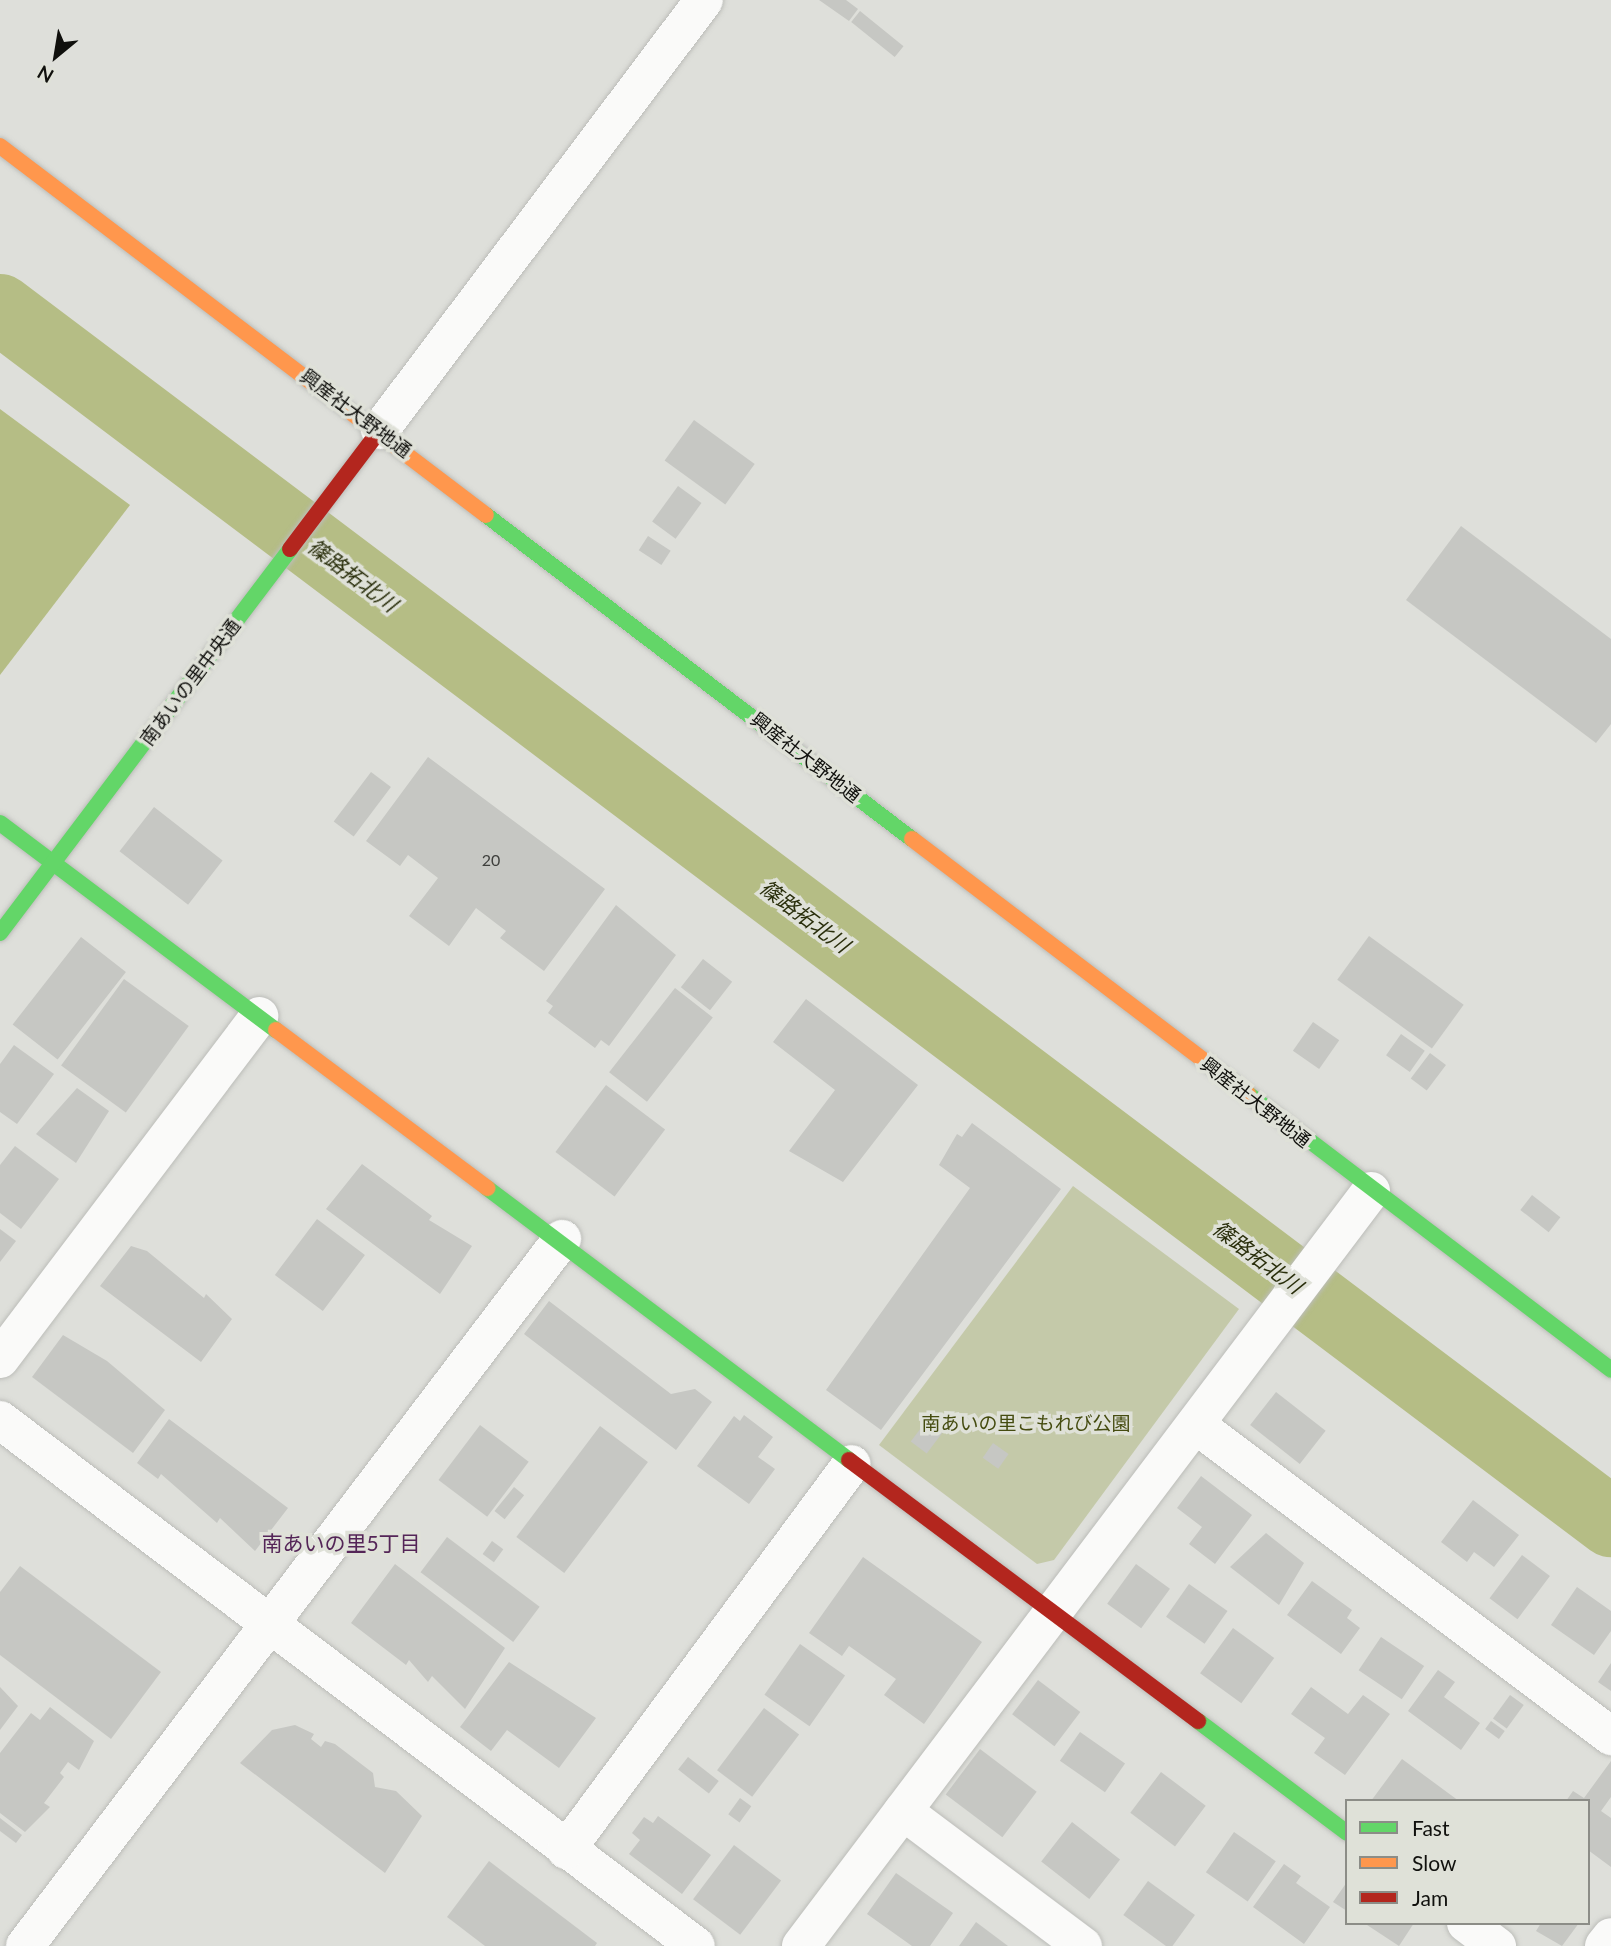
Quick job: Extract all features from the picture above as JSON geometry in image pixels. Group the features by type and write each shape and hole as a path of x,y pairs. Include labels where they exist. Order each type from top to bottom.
{"street":[{"path":"380,430 704,0"},
{"name":"興産社大野地通","path":"0,146 380,430 1371,1191 1611,1370"},
{"name":"南あいの里中央通","path":"0,933 380,430"},
{"path":"0,823 562,1240 852,1464 1345,1831"},
{"path":"0,1359 259,1016"},
{"path":"801,1946 1371,1191"},
{"path":"25,1946 273,1624 562,1240"},
{"path":"0,1420 696,1946"},
{"path":"1196,1425 1611,1736"},
{"path":"566,1850 852,1464"},
{"path":"903,1811 1083,1946"},
{"path":"1469,1925 1496,1946"},
{"path":"1604,1946 1611,1937"}],"green space":[{"name":"南あいの里こもれび公園","path":"1073,1186 1239,1309 1054,1560 1037,1564 879,1445"}],"shaded area":[{"path":"0,409 130,505 0,675"}],"building":[{"path":"819,0 846,0 858,9 849,21"},
{"path":"860,11 904,46 895,57 851,22"},
{"path":"694,420 755,464 725,505 665,460"},
{"path":"678,486 701,503 676,539 652,522"},
{"path":"1461,526 1611,639 1611,724 1596,743 1406,600"},
{"path":"648,536 671,551 661,565 639,550"},
{"path":"428,757 605,889 544,971 500,938 506,931 476,908 449,946 409,916 438,878 408,855 400,866 366,841"},
{"path":"371,772 391,787 354,837 334,822"},
{"path":"154,807 223,861 188,905 120,851"},
{"path":"616,905 676,955 609,1046 601,1040 595,1048 548,1013 553,1006 546,1001"},
{"path":"1369,936 1464,1005 1432,1048 1337,980"},
{"path":"81,937 126,972 58,1060 13,1024"},
{"path":"703,959 732,982 710,1010 681,987"},
{"path":"124,979 189,1026 126,1113 61,1066"},
{"path":"675,988 713,1018 647,1102 609,1072"},
{"path":"806,999 918,1085 843,1182 789,1151 835,1090 773,1042"},
{"path":"1313,1022 1339,1040 1319,1069 1293,1051"},
{"path":"1401,1034 1425,1051 1410,1072 1386,1055"},
{"path":"14,1045 54,1074 17,1124 0,1112 0,1064"},
{"path":"1430,1053 1446,1065 1427,1091 1411,1079"},
{"path":"606,1085 665,1130 615,1197 555,1152"},
{"path":"77,1088 109,1111 76,1163 36,1134"},
{"path":"972,1123 1061,1189 881,1430 826,1390 970,1188 939,1165 957,1134 962,1137"},
{"path":"15,1146 59,1179 21,1229 0,1213 0,1165"},
{"path":"362,1164 432,1216 429,1220 472,1246 440,1294 326,1209"},
{"path":"1532,1195 1560,1217 1549,1232 1520,1210"},
{"path":"317,1219 365,1255 323,1311 275,1275"},
{"path":"0,1229 16,1241 0,1262"},
{"path":"131,1246 147,1251 204,1298 206,1294 232,1319 201,1362 100,1286"},
{"path":"549,1301 671,1394 695,1389 712,1402 676,1450 524,1334"},
{"path":"63,1335 107,1361 165,1410 133,1453 32,1377"},
{"path":"1276,1392 1326,1431 1300,1464 1250,1425"},
{"path":"744,1415 773,1437 758,1457 775,1469 749,1504 697,1466 734,1416 740,1421"},
{"path":"930,1416 946,1428 927,1454 911,1442"},
{"path":"169,1419 288,1508 255,1551 220,1518 217,1523 161,1474 158,1479 137,1463"},
{"path":"480,1425 529,1462 487,1517 438,1480"},
{"path":"600,1426 648,1462 564,1573 516,1537"},
{"path":"993,1443 1009,1454 998,1469 983,1458"},
{"path":"1201,1476 1252,1515 1215,1564 1189,1544 1202,1527 1177,1508"},
{"path":"514,1487 524,1495 505,1519 494,1511"},
{"path":"1473,1500 1519,1535 1494,1567 1474,1552 1467,1562 1441,1542"},
{"path":"1266,1533 1304,1563 1279,1605 1230,1567"},
{"path":"447,1537 540,1607 513,1642 421,1572"},
{"path":"492,1541 503,1549 494,1562 483,1554"},
{"path":"1522,1555 1550,1576 1517,1619 1490,1598"},
{"path":"863,1557 982,1642 924,1724 884,1695 896,1679 849,1646 842,1656 809,1633"},
{"path":"395,1564 505,1648 465,1709 432,1676 428,1682 409,1660 406,1665 351,1623"},
{"path":"1136,1564 1170,1589 1141,1628 1107,1604"},
{"path":"20,1566 161,1672 111,1739 0,1655 0,1592"},
{"path":"1312,1581 1352,1610 1347,1618 1360,1628 1341,1654 1287,1615"},
{"path":"1189,1584 1228,1611 1205,1644 1166,1617"},
{"path":"1577,1587 1611,1611 1611,1631 1594,1655 1551,1625"},
{"path":"1233,1628 1274,1658 1241,1703 1200,1673"},
{"path":"1381,1637 1424,1666 1402,1699 1359,1670"},
{"path":"800,1644 845,1676 809,1726 764,1695"},
{"path":"509,1662 596,1718 559,1768 507,1730 491,1751 460,1727"},
{"path":"1611,1663 1611,1691 1598,1682"},
{"path":"1438,1670 1455,1682 1444,1697 1480,1723 1461,1750 1408,1711"},
{"path":"1038,1680 1080,1712 1054,1746 1012,1714"},
{"path":"0,1687 18,1706 0,1730"},
{"path":"1311,1687 1348,1714 1363,1695 1390,1714 1345,1775 1314,1753 1325,1738 1291,1714"},
{"path":"1510,1695 1524,1705 1507,1728 1493,1718"},
{"path":"50,1707 94,1741 79,1770 68,1762 60,1773 64,1777 44,1803 50,1807 25,1832 0,1813 0,1753 31,1713 40,1720"},
{"path":"764,1708 799,1734 752,1797 717,1770"},
{"path":"1491,1721 1505,1731 1499,1739 1485,1729"},
{"path":"295,1725 314,1734 311,1739 321,1747 325,1741 335,1744 373,1773 375,1787 396,1791 422,1816 385,1873 240,1763 272,1730"},
{"path":"1080,1732 1125,1764 1105,1792 1060,1761"},
{"path":"980,1749 1037,1792 1002,1837 946,1795"},
{"path":"688,1757 719,1781 709,1794 678,1770"},
{"path":"1402,1759 1456,1799 1372,1799"},
{"path":"1611,1761 1611,1797 1601,1811 1611,1818 1611,1867 1590,1851 1590,1799 1567,1799 1573,1791 1584,1798"},
{"path":"1161,1772 1206,1806 1175,1846 1130,1813"},
{"path":"740,1798 751,1806 740,1822 728,1814"},
{"path":"658,1816 711,1855 682,1894 629,1854 640,1840 632,1833 644,1817 653,1823"},
{"path":"0,1818 22,1835 16,1843 0,1831"},
{"path":"1072,1822 1120,1860 1089,1899 1041,1861"},
{"path":"1234,1832 1276,1861 1248,1901 1206,1872"},
{"path":"734,1845 781,1881 740,1935 693,1899"},
{"path":"489,1861 597,1943 595,1946 485,1946 447,1917"},
{"path":"1284,1864 1301,1876 1296,1883 1330,1907 1304,1944 1253,1907"},
{"path":"896,1873 953,1913 930,1946 912,1946 867,1914"},
{"path":"1148,1881 1195,1915 1172,1946 1166,1946 1123,1915"},
{"path":"1345,1885 1345,1910 1333,1902"},
{"path":"976,1922 1008,1946 959,1946"},
{"path":"1367,1925 1413,1925 1399,1946"},
{"path":"1540,1925 1578,1925 1562,1946 1536,1931"}],"waterway":[{"name":"篠路拓北川","path":"0,309 1611,1522"}],"traffic: fast":[{"path":"486,515 912,839"},
{"path":"0,933 290,549"},
{"path":"0,823 276,1030"},
{"path":"1248,1094 1611,1370"},
{"path":"487,1188 849,1460"},
{"path":"1198,1721 1345,1831"}],"traffic: slow":[{"path":"0,146 486,515"},
{"path":"912,839 1248,1094"},
{"path":"276,1030 487,1188"}],"traffic: jam":[{"path":"290,549 380,430"},
{"path":"849,1460 1198,1721"}],"district":[{"name":"南あいの里5丁目","path":"341,1543"}]}
